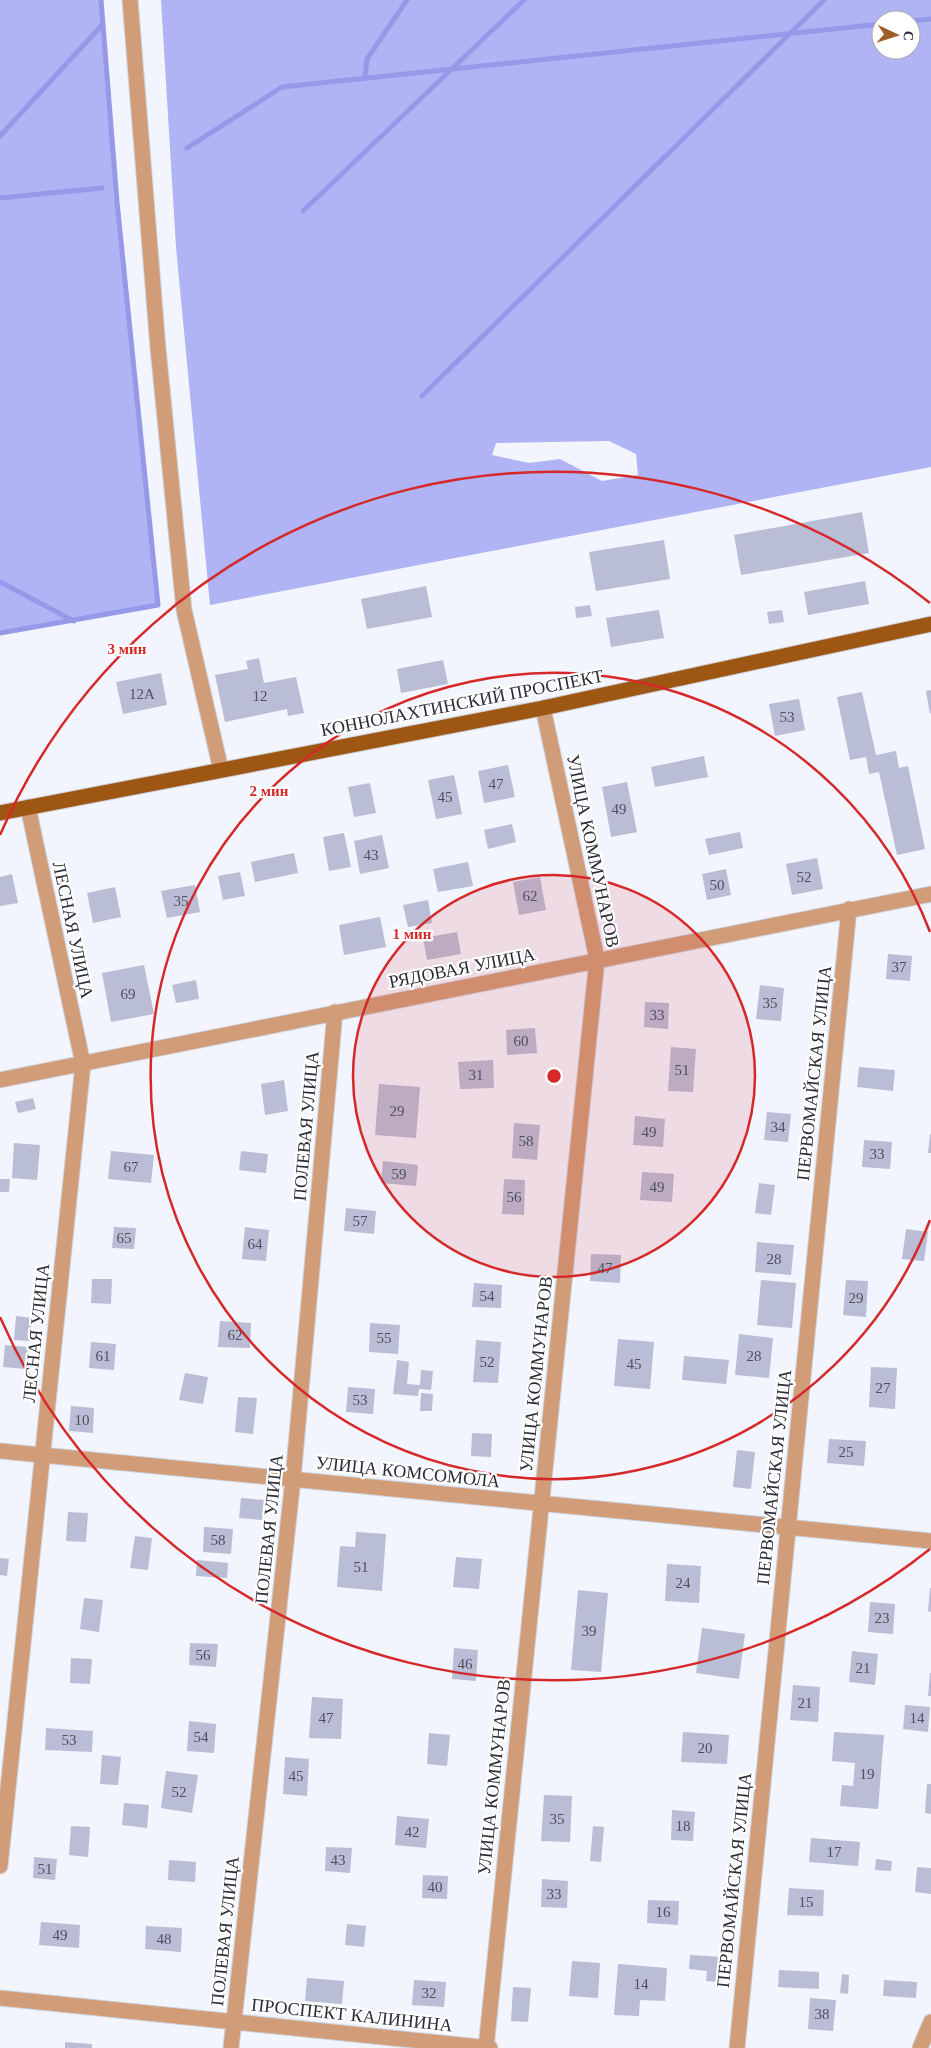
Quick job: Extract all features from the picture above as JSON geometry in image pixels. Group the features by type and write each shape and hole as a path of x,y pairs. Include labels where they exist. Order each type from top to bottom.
{"main road":[{"name":"КОННОЛАХТИНСКИЙ ПРОСПЕКТ","path":"0,813 543,708 931,624"}],"street":[{"path":"130,0 158,348 184,610 221,770"},
{"name":"УЛИЦА КОММУНАРОВ","path":"486,2048 597,959 543,708"},
{"name":"ЛЕСНАЯ УЛИЦА","path":"0,1866 83,1064 28,808"},
{"name":"РЯДОВАЯ УЛИЦА","path":"0,1080 597,959 931,894"},
{"name":"ПЕРВОМАЙСКАЯ УЛИЦА","path":"737,2048 848,909"},
{"name":"ПОЛЕВАЯ УЛИЦА","path":"231,2048 293,1480 335,1012"},
{"name":"УЛИЦА КОМСОМОЛА","path":"0,1451 931,1541"},
{"name":"ПРОСПЕКТ КАЛИНИНА","path":"0,1998 490,2048"},
{"path":"920,2048 931,2022"}],"shaded area":[{"path":"0,0 101,0 117,202 158,605 0,633"},
{"path":"161,0 931,0 931,467 210,605 176,247","holes":["609,441 636,454 638,475 602,481 560,459 529,463 492,455 496,443"]}],"building":[{"path":"862,512 869,553 741,575 734,535"},
{"path":"664,540 670,579 596,591 589,552"},
{"path":"865,581 869,604 808,615 804,592"},
{"path":"426,586 432,617 367,629 361,599"},
{"path":"590,605 592,616 576,618 575,607"},
{"path":"659,610 664,638 611,647 606,618"},
{"path":"782,610 784,622 769,624 767,612"},
{"path":"259,658 264,683 296,677 304,713 288,716 287,709 225,722 215,675 248,669 246,661"},
{"path":"443,660 448,684 401,693 397,669"},
{"path":"161,673 167,705 123,714 116,682"},
{"path":"931,690 931,713 930,714 926,691"},
{"path":"862,692 876,755 896,751 899,768 908,766 925,849 897,855 879,772 869,774 866,757 850,760 837,697"},
{"path":"799,699 805,730 775,736 769,704"},
{"path":"704,756 708,777 655,787 651,767"},
{"path":"508,765 515,797 484,803 478,771"},
{"path":"454,775 462,814 436,819 428,780"},
{"path":"627,782 637,832 611,837 602,787"},
{"path":"370,783 376,813 354,817 348,787"},
{"path":"512,824 516,842 488,849 484,830"},
{"path":"740,832 743,848 709,855 705,839"},
{"path":"344,833 351,867 329,871 323,837"},
{"path":"382,835 389,868 360,874 354,841"},
{"path":"294,853 298,873 255,882 251,862"},
{"path":"817,858 823,889 792,895 786,864"},
{"path":"468,862 473,886 438,892 433,869"},
{"path":"726,869 731,895 707,900 702,874"},
{"path":"240,872 245,896 223,900 218,876"},
{"path":"12,874 18,903 0,906 0,877"},
{"path":"540,877 546,910 519,915 513,882"},
{"path":"195,885 200,912 167,918 161,891"},
{"path":"115,887 121,917 93,923 87,893"},
{"path":"428,900 432,923 408,927 403,905"},
{"path":"380,917 386,947 344,955 339,925"},
{"path":"457,932 461,954 427,960 423,938"},
{"path":"888,954 912,956 910,981 886,979"},
{"path":"144,965 154,1014 111,1022 102,973"},
{"path":"196,980 199,999 176,1003 172,985"},
{"path":"760,985 784,988 781,1021 756,1019"},
{"path":"645,1002 669,1003 668,1029 644,1027"},
{"path":"535,1028 537,1053 507,1055 506,1030"},
{"path":"671,1047 696,1049 693,1092 668,1091"},
{"path":"493,1060 494,1088 460,1089 458,1062"},
{"path":"859,1067 895,1070 893,1091 857,1087"},
{"path":"284,1080 288,1111 265,1115 261,1084"},
{"path":"379,1084 420,1087 416,1138 375,1135"},
{"path":"33,1098 36,1109 18,1113 15,1102"},
{"path":"767,1112 791,1114 788,1142 764,1140"},
{"path":"635,1116 665,1119 663,1147 633,1145"},
{"path":"514,1123 540,1125 537,1160 512,1158"},
{"path":"930,1134 931,1153 928,1153"},
{"path":"864,1140 892,1142 890,1169 862,1167"},
{"path":"14,1143 40,1145 37,1180 12,1178"},
{"path":"111,1151 154,1155 151,1183 108,1179"},
{"path":"241,1151 268,1154 266,1173 239,1170"},
{"path":"383,1161 418,1165 416,1186 381,1183"},
{"path":"642,1172 674,1174 672,1202 640,1200"},
{"path":"0,1179 10,1179 9,1192 0,1192"},
{"path":"504,1179 525,1180 524,1215 502,1214"},
{"path":"759,1183 775,1185 771,1215 755,1213"},
{"path":"346,1208 376,1211 374,1234 344,1231"},
{"path":"114,1227 136,1228 134,1249 112,1248"},
{"path":"245,1227 269,1230 266,1261 242,1259"},
{"path":"906,1229 928,1232 924,1261 902,1259"},
{"path":"757,1242 794,1245 791,1275 755,1272"},
{"path":"591,1254 621,1255 620,1283 590,1281"},
{"path":"92,1279 112,1279 111,1304 91,1303"},
{"path":"761,1280 796,1283 792,1328 757,1325"},
{"path":"846,1280 868,1281 866,1317 843,1315"},
{"path":"474,1283 502,1285 501,1308 472,1307"},
{"path":"16,1316 32,1318 30,1341 14,1340"},
{"path":"220,1321 251,1323 250,1348 218,1347"},
{"path":"370,1323 400,1325 398,1354 369,1352"},
{"path":"739,1334 773,1338 769,1378 735,1375"},
{"path":"618,1339 654,1342 650,1389 614,1386"},
{"path":"476,1340 501,1342 498,1383 473,1382"},
{"path":"91,1342 116,1344 114,1370 89,1368"},
{"path":"5,1345 28,1347 26,1369 3,1367"},
{"path":"684,1356 729,1360 726,1384 682,1380"},
{"path":"397,1360 409,1362 407,1384 420,1385 421,1370 433,1371 431,1390 419,1389 418,1396 393,1394"},
{"path":"871,1367 897,1368 895,1409 869,1407"},
{"path":"185,1373 208,1377 203,1404 179,1400"},
{"path":"348,1387 375,1389 373,1414 346,1412"},
{"path":"421,1393 433,1394 432,1411 420,1411"},
{"path":"238,1397 257,1398 253,1434 235,1432"},
{"path":"71,1406 94,1408 93,1433 69,1431"},
{"path":"472,1433 492,1434 491,1457 471,1456"},
{"path":"829,1439 866,1441 864,1466 827,1463"},
{"path":"737,1450 755,1452 751,1489 733,1487"},
{"path":"241,1498 264,1500 262,1520 239,1518"},
{"path":"68,1512 88,1513 86,1542 66,1541"},
{"path":"204,1527 233,1529 231,1554 203,1552"},
{"path":"356,1532 386,1534 382,1591 337,1587 340,1546 355,1547"},
{"path":"135,1536 152,1538 148,1570 130,1568"},
{"path":"456,1557 482,1559 479,1589 453,1587"},
{"path":"0,1558 9,1559 7,1576 0,1575"},
{"path":"197,1560 228,1563 227,1578 196,1576"},
{"path":"667,1564 701,1566 699,1603 665,1601"},
{"path":"931,1588 931,1612 928,1611"},
{"path":"578,1590 608,1593 601,1672 571,1670"},
{"path":"84,1598 103,1600 99,1632 80,1629"},
{"path":"870,1602 895,1604 893,1634 868,1632"},
{"path":"702,1628 745,1634 739,1679 696,1673"},
{"path":"190,1643 218,1644 216,1667 189,1665"},
{"path":"454,1648 478,1650 476,1681 452,1679"},
{"path":"852,1651 878,1654 875,1685 849,1682"},
{"path":"71,1658 92,1659 90,1684 70,1683"},
{"path":"930,1673 931,1696 928,1696"},
{"path":"793,1685 820,1687 818,1722 790,1720"},
{"path":"312,1697 343,1699 341,1739 309,1738"},
{"path":"905,1705 930,1707 928,1732 903,1729"},
{"path":"189,1721 216,1724 214,1753 187,1751"},
{"path":"46,1728 93,1731 92,1752 45,1750"},
{"path":"683,1732 729,1735 727,1764 681,1762"},
{"path":"834,1732 884,1735 878,1809 840,1806 842,1785 853,1786 855,1763 832,1761"},
{"path":"429,1733 450,1735 447,1766 427,1764"},
{"path":"102,1755 121,1757 118,1785 100,1784"},
{"path":"285,1757 309,1759 307,1796 283,1794"},
{"path":"166,1771 198,1775 192,1813 161,1808"},
{"path":"927,1784 931,1784 931,1814 925,1813"},
{"path":"544,1795 572,1796 570,1842 541,1841"},
{"path":"124,1803 149,1805 147,1828 122,1825"},
{"path":"672,1810 695,1812 693,1841 671,1840"},
{"path":"397,1816 429,1819 426,1848 395,1845"},
{"path":"71,1826 90,1827 88,1857 69,1855"},
{"path":"593,1826 604,1827 601,1862 590,1861"},
{"path":"811,1838 860,1842 858,1866 809,1862"},
{"path":"326,1847 352,1848 350,1873 325,1871"},
{"path":"34,1857 57,1859 55,1880 33,1878"},
{"path":"876,1859 892,1861 891,1871 875,1870"},
{"path":"169,1860 196,1862 195,1882 168,1880"},
{"path":"917,1867 931,1868 931,1894 915,1892"},
{"path":"423,1875 448,1876 447,1899 422,1898"},
{"path":"542,1879 568,1881 567,1908 541,1907"},
{"path":"789,1888 824,1890 823,1916 787,1915"},
{"path":"648,1900 679,1901 678,1925 647,1923"},
{"path":"41,1922 80,1925 79,1948 39,1945"},
{"path":"347,1924 366,1926 364,1947 345,1945"},
{"path":"146,1926 182,1928 181,1952 145,1949"},
{"path":"690,1955 722,1957 720,1982 706,1981 707,1971 689,1969"},
{"path":"572,1961 600,1963 598,1998 569,1996"},
{"path":"618,1964 667,1968 665,2001 640,2000 639,2016 614,2015"},
{"path":"779,1970 819,1972 819,1989 778,1987"},
{"path":"842,1974 849,1975 848,1994 840,1993"},
{"path":"307,1978 344,1981 342,2004 305,2001"},
{"path":"414,1980 446,1982 444,2007 412,2005"},
{"path":"884,1980 917,1982 916,1998 883,1996"},
{"path":"513,1987 531,1988 528,2022 511,2021"},
{"path":"810,1998 836,2000 833,2031 808,2029"},
{"path":"65,2042 92,2044 92,2048 65,2048"}],"waterway":[{"path":"0,633 158,605 117,202 101,0"},
{"path":"365,77 367,59 407,0"},
{"path":"303,211 524,0"},
{"path":"422,396 824,0"},
{"path":"921,20 931,19"},
{"path":"0,136 103,24"},
{"path":"187,148 282,87 871,25"},
{"path":"0,198 102,188"},
{"path":"0,582 74,621"}]}
